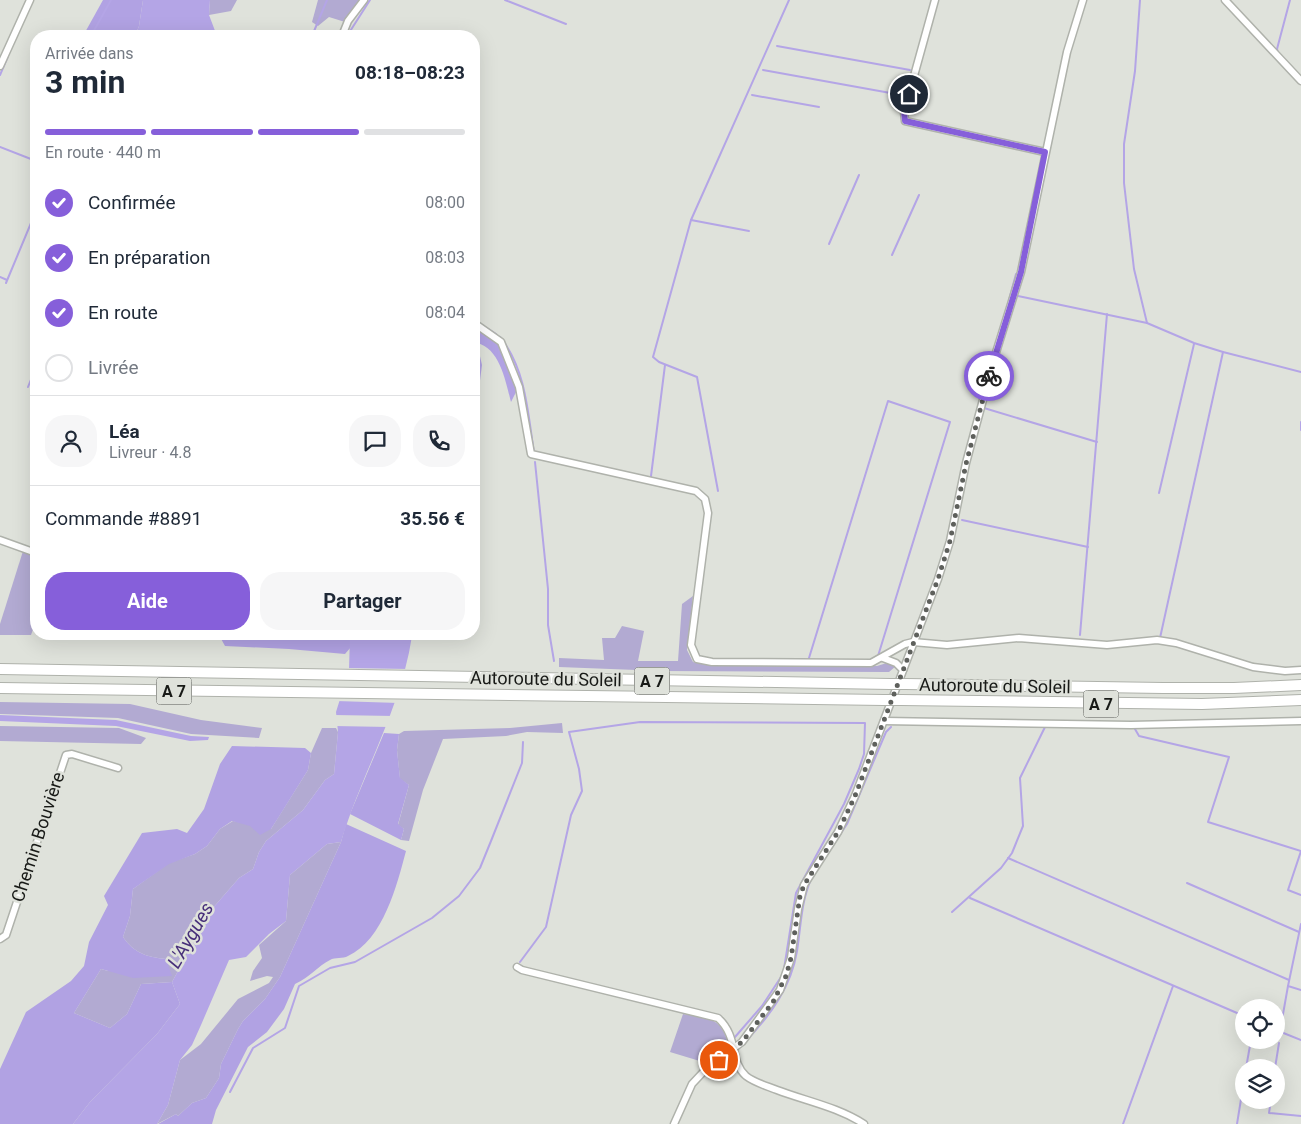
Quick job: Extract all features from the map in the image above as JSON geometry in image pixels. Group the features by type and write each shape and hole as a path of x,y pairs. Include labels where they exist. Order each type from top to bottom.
{"highway":[{"name":"Autoroute du Soleil","path":"0,669 1163,688 1234,688 1301,685"},
{"name":"Autoroute du Soleil","path":"0,688 1202,704 1301,700"}],"street":[{"path":"0,66 30,0"},
{"path":"345,30 364,0"},
{"path":"935,0 904,112 905,121 1045,152"},
{"path":"674,1124 685,1097 699,1076 734,1049 773,1002 786,976 791,958 800,896 804,885 838,832 855,796 914,642 950,541 970,446 1021,272 1067,52 1083,0"},
{"path":"1225,0 1301,81"},
{"path":"480,327 501,342 519,387 531,454 696,491 705,499 708,513 691,645 697,659 712,662 871,663 905,644 914,642 947,645 1019,638 1107,645 1157,640 1176,643 1253,667 1285,671 1301,670"},
{"path":"0,540 30,551"},
{"path":"883,658 896,663 903,670"},
{"path":"885,717 1131,725 1301,721"},
{"name":"Chemin Bouvière","path":"0,939 6,935 66,755 72,754 118,768"},
{"path":"517,967 522,970 718,1018 725,1024 732,1037 739,1066 746,1076 755,1082 838,1111 864,1124"}],"shaded area":[{"path":"103,0 143,0 137,30 86,30"},
{"path":"143,0 210,0 209,15 215,30 137,30"},
{"path":"210,0 237,0 231,11 209,15"},
{"path":"318,0 362,0 345,22 329,17 318,26 312,22"},
{"path":"480,330 498,344 517,390 511,402 501,367 497,359 485,346 480,344"},
{"path":"480,356 482,365 480,380"},
{"path":"23,551 30,554 30,635 0,635 0,624"},
{"path":"693,596 687,650 693,662 707,665 877,666 890,662 896,666 889,672 662,671 559,667 559,658 604,660 602,638 615,638 622,626 644,631 638,661 678,661 682,604"},
{"path":"222,640 350,640 351,647 345,654 225,646"},
{"path":"350,640 411,640 407,663 390,715 359,791 341,842 327,844 290,875 286,921 269,934 246,957 229,960 192,1045 180,1060 168,1105 157,1124 73,1124 90,1102 157,1034 180,1004 172,982 212,909 239,878 253,869 259,852 266,841 303,810 325,780 334,774 338,732 336,712 349,670"},
{"path":"0,702 130,704 201,720 262,728 259,738 191,734 118,718 0,714"},
{"path":"0,715 116,720 191,736 209,737 208,740 190,741 116,726 0,721"},
{"path":"562,723 563,733 527,732 506,736 443,739 423,790 409,841 401,840 404,829 398,825 409,785 400,779 397,750 399,734 404,731 510,728"},
{"path":"0,726 119,728 146,738 141,744 0,741"},
{"path":"322,728 336,728 338,732 334,774 325,780 303,810 266,841 259,852 253,869 239,878 212,909 172,982 141,984 127,1014 110,1028 74,1013 101,969 108,971 166,959 153,957 136,950 123,937 130,916 133,889 169,863 195,854 207,846 220,829 233,821 271,829 308,770 311,753"},
{"path":"384,733 399,734 397,750 400,778 409,785 398,824 404,829 401,840 350,814"},
{"path":"232,746 305,748 311,753 308,770 271,829 260,835 250,826 232,821 220,829 207,846 195,854 169,864 133,889 130,916 123,937 136,950 153,957 166,959 172,976 133,978 101,969 74,1013 110,1028 127,1014 141,984 172,982 180,1004 157,1034 90,1102 73,1124 0,1124 0,1069 26,1012 71,981 84,966 89,942 108,905 104,896 142,833 177,829 187,833 204,809 220,764"},
{"path":"346,824 406,851 387,910 371,938 346,957 330,960 295,984 284,1009 267,1032 248,1047 216,1110 212,1124 158,1124 176,1114 178,1116 192,1103 206,1098 219,1078 221,1064 238,1029 243,1021 265,999 280,977 341,842"},
{"path":"341,842 280,977 265,999 243,1021 238,1029 221,1064 219,1078 206,1098 192,1103 178,1116 176,1114 157,1124 168,1105 180,1060 201,1044 238,999 269,983 273,977 267,976 250,981 253,971 262,958 259,945 286,921 290,875 327,844"},
{"path":"683,1014 712,1020 722,1028 728,1044 703,1062 670,1052"}],"pier":[{"path":"346,668 409,669 399,703 336,701"},
{"path":"334,715 394,716 389,727 334,726"}],"waterway":[{"path":"94,30 111,0"},
{"path":"314,30 327,0"},
{"path":"351,30 370,0"},
{"path":"505,0 566,24"},
{"path":"718,491 697,377 659,362 653,357 691,220 789,0"},
{"path":"1140,0 1135,71 1124,144 1124,183 1134,269 1147,323 1194,343 1223,352 1160,638"},
{"path":"1278,53 1277,49 1290,0"},
{"path":"777,46 910,70"},
{"path":"0,75 8,56"},
{"path":"763,70 907,96"},
{"path":"752,95 819,107"},
{"path":"0,147 30,159"},
{"path":"829,244 859,175"},
{"path":"892,255 919,195"},
{"path":"691,220 749,231"},
{"path":"6,283 30,225"},
{"path":"1009,300 1016,274"},
{"path":"0,277 7,280"},
{"path":"1018,296 1147,323"},
{"path":"1080,635 1107,314"},
{"path":"480,324 496,334"},
{"path":"500,337 509,350 521,377 534,453"},
{"path":"1159,493 1194,344"},
{"path":"1223,352 1301,372"},
{"path":"651,476 665,365"},
{"path":"28,387 30,382"},
{"path":"809,658 888,401 950,422 878,656"},
{"path":"984,408 1097,442"},
{"path":"1301,422 1301,430"},
{"path":"535,462 548,589 548,625 554,661"},
{"path":"962,520 1088,547"},
{"path":"520,962 546,927 571,815 582,791 579,769 569,732 640,722 865,723 864,754 859,769 844,804 796,893 784,969"},
{"path":"823,860 847,824 886,732 891,727"},
{"path":"952,912 1001,868 1012,853 1023,826 1020,778 1045,727"},
{"path":"1135,729 1139,736 1229,757 1208,822 1301,851"},
{"path":"230,1092 253,1048 285,1028 299,986 330,968 355,962 432,918 459,896 480,868 522,763 523,742"},
{"path":"1301,851 1288,890 1301,895"},
{"path":"1008,858 1289,980"},
{"path":"747,1040 772,1010 790,976 797,951 803,905 811,879"},
{"path":"1187,883 1299,932"},
{"path":"970,898 1235,1012"},
{"path":"1301,924 1288,986 1301,990"},
{"path":"735,1037 762,1006 783,974"},
{"path":"1123,1124 1173,986"},
{"path":"1285,1003 1288,986"},
{"path":"1285,1034 1301,1040"},
{"path":"1248,1059 1249,1049"},
{"path":"1276,1059 1278,1049"},
{"path":"713,1067 732,1056"},
{"path":"1237,1124 1239,1109"},
{"path":"1270,1109 1269,1113 1301,1116"}],"way so far":[{"path":"719,1060 742,1042 773,1002 786,976 796,932 800,896 804,885 838,832 855,796 938,579 950,541 966,464 989,376"}],"route":[{"path":"909,94 904,112 905,121 911,124 1045,152 1021,272 989,376"}],"water label":[{"name":"L'Aygues","path":"190,935"}]}
